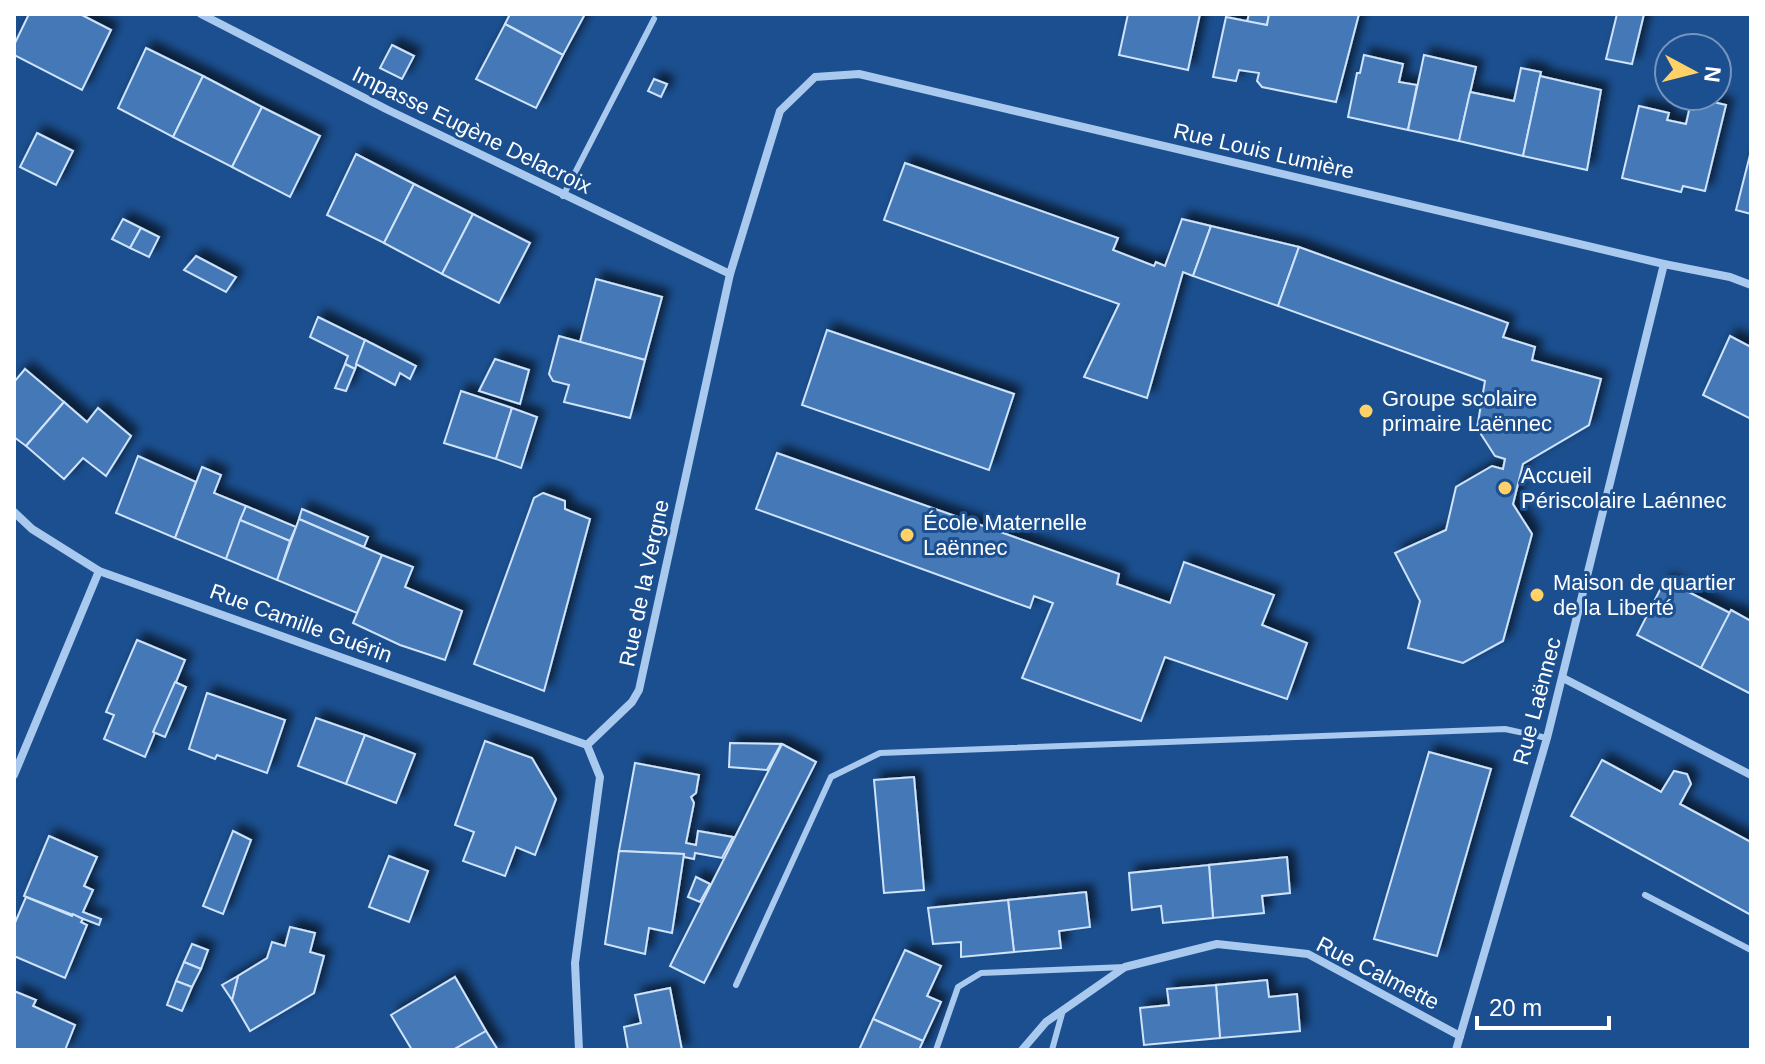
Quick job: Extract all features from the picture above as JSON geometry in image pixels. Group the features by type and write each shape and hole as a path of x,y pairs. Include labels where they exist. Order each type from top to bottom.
{"street":[{"name":"Impasse Eugène Delacroix","path":"201,14 563,196 730,274"},
{"name":"Rue Louis Lumière","path":"780,111 815,77 859,74 1730,277 1751,285"},
{"name":"Rue de la Vergne","path":"587,745 632,702 639,690 730,274 780,111"},
{"name":"Rue Laënnec","path":"1456,1050 1563,678 1664,264"},
{"name":"Rue Camille Guérin","path":"14,512 32,529 99,571 587,745"},
{"path":"14,775 99,571"},
{"path":"1563,678 1751,775"},
{"path":"579,1050 575,963 600,777 587,745"},
{"name":"Rue Calmette","path":"1022,1050 1046,1022 1125,967 1217,944 1308,954 1460,1036"}],"lane":[{"path":"563,196 654,19"},
{"path":"736,985 831,777 880,753 1505,729 1547,738"},
{"path":"1645,895 1751,950"},
{"path":"936,1050 958,987 981,973 1125,967"},
{"path":"1052,1050 1063,1010"}],"building":[{"path":"29,14 80,14 111,30 82,90 14,55 14,45"},
{"path":"510,14 585,14 563,55 505,24"},
{"path":"1128,14 1200,14 1188,70 1119,55"},
{"path":"1249,14 1269,14 1267,25 1247,22"},
{"path":"1269,14 1359,14 1336,102 1262,87 1257,81 1259,73 1239,70 1236,81 1213,77 1226,17 1267,25"},
{"path":"1617,14 1644,14 1632,64 1606,59"},
{"path":"505,24 563,55 536,108 476,79"},
{"path":"392,45 414,56 402,79 380,68"},
{"path":"146,48 203,76 173,137 118,108"},
{"path":"1364,55 1403,64 1399,82 1417,85 1408,130 1348,117"},
{"path":"1424,55 1476,67 1459,141 1408,130"},
{"path":"1521,68 1541,72 1523,156 1459,141 1470,92 1514,101"},
{"path":"203,76 262,107 232,167 173,137"},
{"path":"1540,76 1601,90 1587,170 1523,156"},
{"path":"654,79 667,84 661,97 648,91"},
{"path":"1639,106 1653,109 1653,112 1669,113 1667,120 1686,124 1689,112 1724,112 1705,191 1683,186 1681,192 1622,178"},
{"path":"262,107 320,136 290,197 232,167"},
{"path":"37,133 73,151 56,185 20,167"},
{"path":"1751,151 1751,214 1736,210"},
{"path":"356,154 414,184 384,243 327,215"},
{"path":"905,163 1118,238 1113,250 1154,266 1156,262 1165,266 1182,219 1211,226 1193,276 1183,272 1147,398 1084,377 1119,304 884,220"},
{"path":"414,184 473,214 442,274 384,243"},
{"path":"473,214 530,243 499,303 442,274"},
{"path":"123,219 141,228 130,248 112,239"},
{"path":"1211,226 1299,247 1278,306 1193,276"},
{"path":"141,228 159,237 149,257 130,248"},
{"path":"1299,247 1508,323 1503,337 1535,347 1532,360 1601,379 1589,425 1523,464 1513,504 1532,534 1503,641 1463,663 1408,648 1420,601 1395,553 1446,530 1456,487 1492,466 1503,469 1505,459 1495,456 1477,428 1485,381 1278,306"},
{"path":"196,256 236,277 226,292 184,270"},
{"path":"596,279 662,297 645,360 580,342"},
{"path":"318,317 365,340 355,369 345,364 348,356 310,337"},
{"path":"827,330 1014,394 989,470 802,405"},
{"path":"559,336 645,360 630,418 564,402 569,385 553,381 549,374"},
{"path":"1730,336 1751,347 1751,419 1703,395"},
{"path":"365,340 416,366 410,379 400,373 395,385 356,364"},
{"path":"495,359 529,370 520,404 479,391"},
{"path":"345,364 355,369 346,391 335,388"},
{"path":"25,369 64,402 26,446 14,437 14,382"},
{"path":"461,391 512,408 496,459 444,443"},
{"path":"64,402 87,422 98,408 131,436 106,476 83,458 64,479 26,446"},
{"path":"512,408 537,417 521,468 496,459"},
{"path":"777,453 1119,574 1117,584 1170,603 1184,562 1274,595 1262,625 1307,643 1287,699 1165,657 1141,721 1022,678 1053,603 1034,596 1030,608 756,509"},
{"path":"138,456 196,482 175,538 116,513"},
{"path":"202,467 221,475 214,493 246,506 226,559 175,538"},
{"path":"543,493 565,501 565,509 590,519 544,691 474,664 534,498"},
{"path":"246,506 296,527 290,541 240,520"},
{"path":"302,509 368,537 364,547 299,519"},
{"path":"299,519 382,555 357,613 277,580"},
{"path":"240,520 290,541 277,580 226,559"},
{"path":"382,555 413,567 405,587 462,611 445,660 400,645 353,623"},
{"path":"1665,580 1730,613 1701,668 1637,635"},
{"path":"1731,610 1751,621 1751,694 1701,668"},
{"path":"137,640 185,660 145,757 104,739 114,715 106,712"},
{"path":"175,682 186,687 165,737 153,732"},
{"path":"207,693 285,720 267,773 217,755 215,759 189,749"},
{"path":"316,718 365,735 346,784 298,766"},
{"path":"365,735 415,754 396,803 346,784"},
{"path":"485,741 532,758 556,799 535,855 516,847 505,876 463,861 474,832 455,825"},
{"path":"730,743 781,744 767,770 729,767"},
{"path":"782,744 816,762 704,983 670,966"},
{"path":"1429,752 1491,769 1437,956 1374,939"},
{"path":"1602,760 1661,792 1674,771 1687,774 1691,784 1680,804 1751,842 1751,915 1571,816"},
{"path":"635,763 699,775 696,793 691,797 694,803 686,843 696,845 698,831 733,837 722,858 695,853 694,859 684,857 684,854 619,851"},
{"path":"914,777 924,890 884,893 874,780"},
{"path":"233,831 251,840 223,914 203,906"},
{"path":"49,836 97,857 84,886 93,890 83,912 101,919 99,925 24,896"},
{"path":"619,851 684,854 672,933 649,928 645,954 605,944"},
{"path":"389,856 428,871 409,922 369,907"},
{"path":"1287,857 1290,893 1262,896 1264,913 1213,918 1209,865"},
{"path":"1209,865 1213,918 1163,923 1161,906 1132,910 1129,873"},
{"path":"696,877 710,884 700,902 688,897"},
{"path":"1086,892 1090,927 1059,931 1061,948 1014,952 1008,900"},
{"path":"26,897 73,914 87,925 65,978 14,956 14,925"},
{"path":"1008,900 1014,952 961,957 961,942 933,944 928,908"},
{"path":"290,927 315,933 310,952 324,956 314,993 250,1031 232,1000 238,976 267,958 272,942 285,946"},
{"path":"192,944 208,950 201,969 184,962"},
{"path":"905,950 941,966 927,996 941,1002 923,1041 873,1019"},
{"path":"184,962 201,969 192,987 176,981"},
{"path":"238,976 232,1000 222,985"},
{"path":"455,977 486,1031 453,1050 412,1050 391,1015"},
{"path":"1267,980 1269,997 1297,994 1300,1031 1220,1038 1216,985"},
{"path":"176,981 192,987 182,1011 167,1005"},
{"path":"1216,985 1220,1038 1144,1045 1140,1008 1169,1005 1167,989"},
{"path":"670,988 682,1050 628,1050 624,1027 641,1023 635,995"},
{"path":"14,991 36,1000 33,1006 75,1025 65,1050 14,1050"},
{"path":"873,1019 923,1041 919,1050 859,1050"},
{"path":"486,1031 498,1050 453,1050"}],"place":[{"name":"Groupe scolaire primaire Laënnec","path":"1366,411"},
{"name":"Accueil Périscolaire Laénnec","path":"1505,488"},
{"name":"École Maternelle Laënnec","path":"907,535"},
{"name":"Maison de quartier de la Liberté","path":"1537,595"}]}
